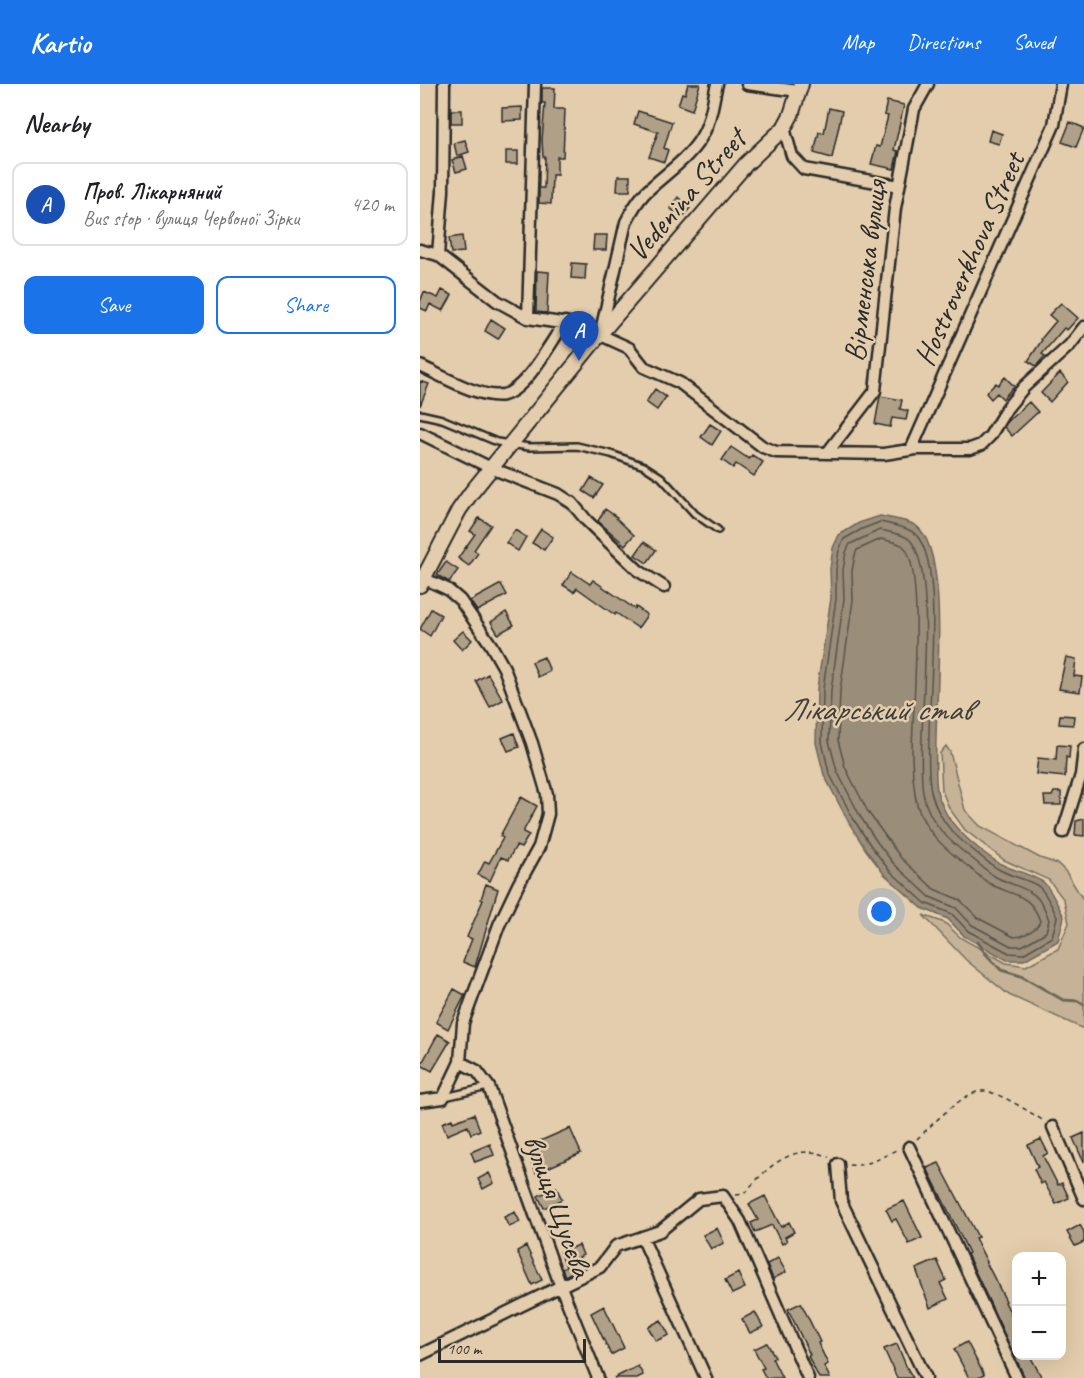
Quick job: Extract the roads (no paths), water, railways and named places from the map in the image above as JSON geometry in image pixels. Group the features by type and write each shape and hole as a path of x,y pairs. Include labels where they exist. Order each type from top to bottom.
{"street":[{"path":"438,255 443,191 444,84"},
{"path":"528,318 536,84"},
{"path":"599,335 626,222 643,196 692,150 699,140 706,129 717,84"},
{"path":"747,84 800,87"},
{"name":"Вірменська вулиця","path":"828,452 874,392 899,186 914,109 928,84"},
{"name":"Hostroverkhova Street","path":"911,450 1054,125 1061,84"},
{"name":"Vedenina Street","path":"422,581 459,510 491,468 599,335 746,165 784,128 800,87"},
{"path":"784,128 792,156 804,169 899,186"},
{"path":"420,250 438,255 496,301 528,318 581,326 628,348 644,367 680,383 763,447 777,452 884,454 911,450 956,451 981,445 990,436 1007,408 1024,387 1070,345 1084,327"},
{"path":"420,366 474,390 502,395 524,382 565,322"},
{"path":"420,433 491,468 558,494 572,503 587,521 639,571 664,587"},
{"path":"420,1101 443,1098 460,1062 464,1023 495,936 518,885 539,847 548,814 547,794 532,743 504,668 460,600 447,589 422,581"},
{"path":"1063,832 1081,775 1084,749"},
{"name":"вулиця Щусєва","path":"460,1062 477,1071 490,1087 561,1287 598,1378"},
{"path":"1053,1127 1084,1199"},
{"path":"909,1147 1017,1378"},
{"path":"838,1164 841,1201 926,1378"},
{"path":"420,1355 600,1267 616,1246 660,1231 699,1199 723,1196 740,1221 808,1378"},
{"path":"642,1237 706,1378"}],"lane":[{"path":"420,414 442,418 497,442 543,447 577,446 611,453 644,466 661,477 695,514 718,530"},
{"path":"443,1098 490,1087"}],"water":[{"name":"Лікарський став","path":"880,516 903,520 915,525 928,542 935,571 939,649 935,765 937,790 941,804 955,826 980,850 1005,866 1043,882 1064,917 1058,941 1024,960 1007,960 964,936 948,919 922,908 884,874 849,823 824,775 816,743 817,688 831,598 830,569 833,548 839,535 859,523"}],"waterway":[{"path":"978,942 1001,970 1021,976 1063,1000 1078,1001 1084,1005"}],"place":[{"name":"Пров. Лікарняний","path":"579,361"}]}
